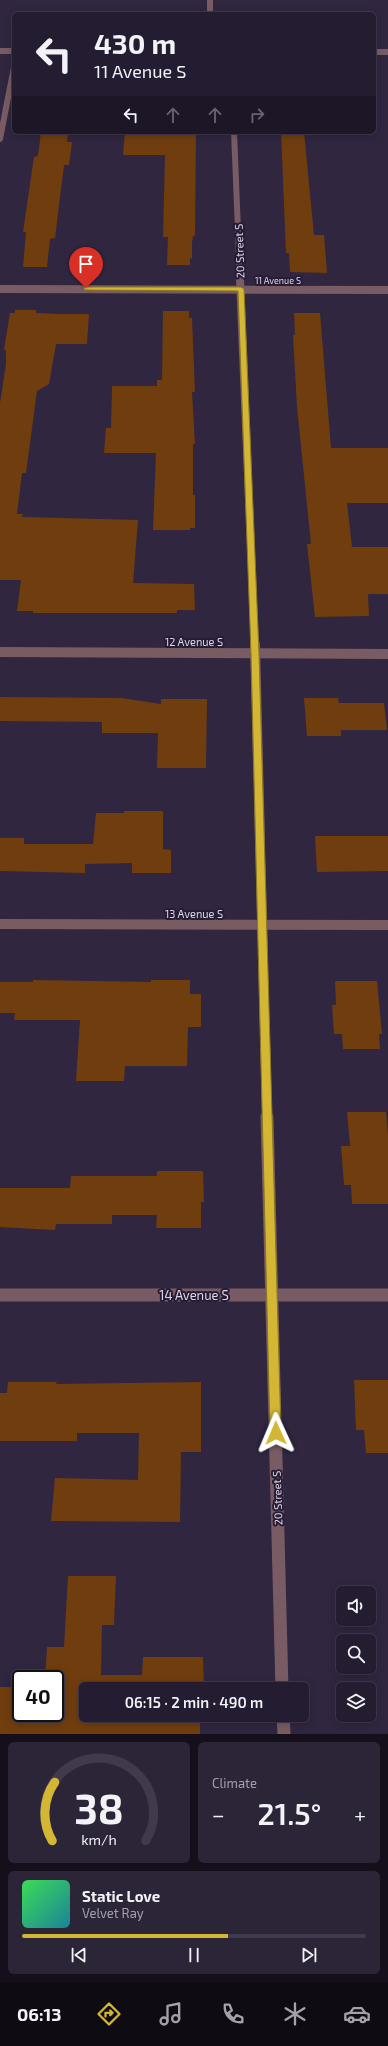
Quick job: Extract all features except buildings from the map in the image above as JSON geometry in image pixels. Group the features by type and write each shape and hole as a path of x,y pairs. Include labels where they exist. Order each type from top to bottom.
{"street":[{"path":"210,0 210,12"},
{"path":"0,51 12,51"},
{"path":"376,52 388,52"},
{"path":"0,140 12,77"},
{"name":"20 Street S","path":"234,134 255,654 282,1682"},
{"name":"11 Avenue S","path":"0,288 388,290"},
{"name":"12 Avenue S","path":"0,652 388,654"},
{"name":"13 Avenue S","path":"0,924 388,925"},
{"name":"14 Avenue S","path":"0,1295 388,1295"},
{"path":"283,1722 284,1734"}],"route":[{"path":"86,288 241,289 255,654 261,925 276,1433"}]}
